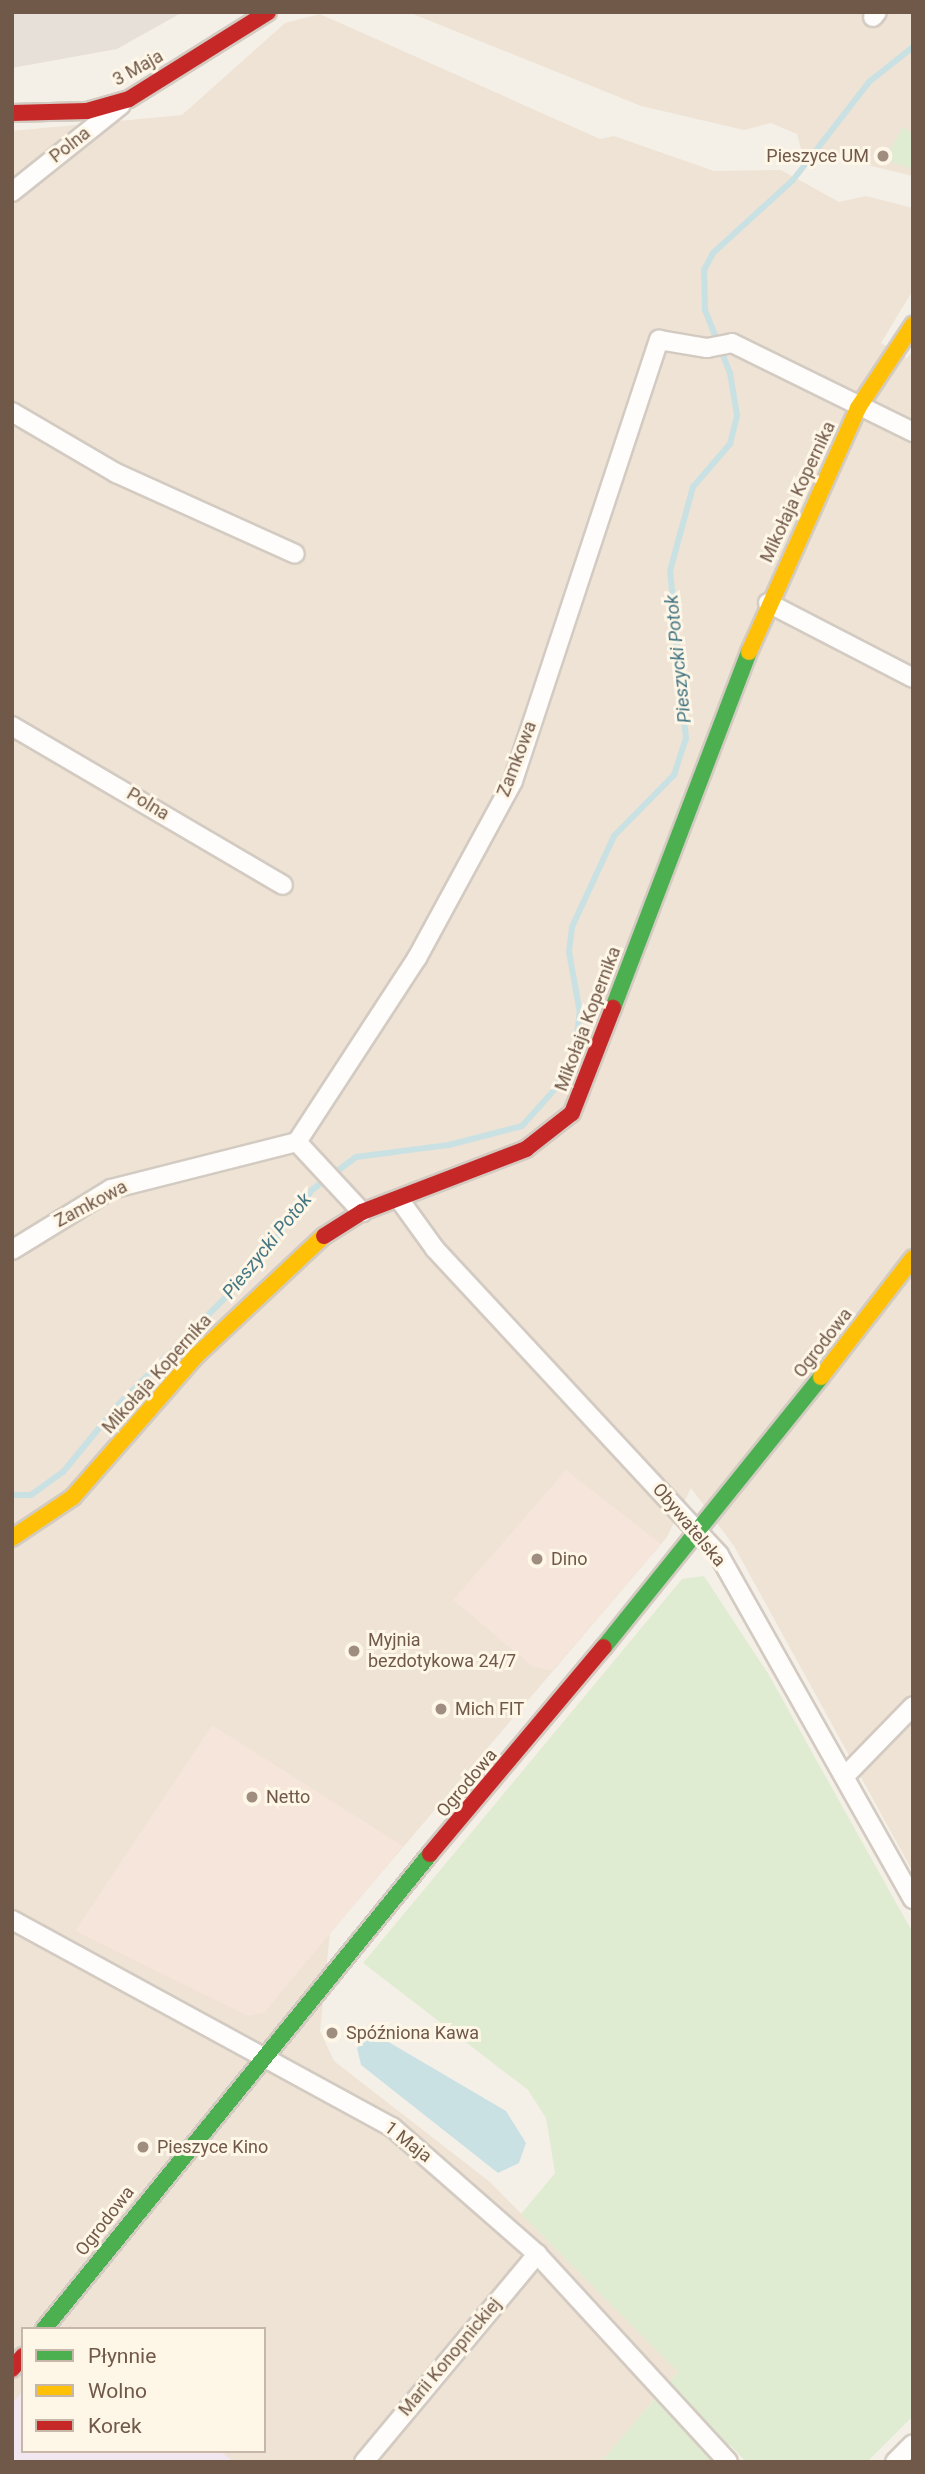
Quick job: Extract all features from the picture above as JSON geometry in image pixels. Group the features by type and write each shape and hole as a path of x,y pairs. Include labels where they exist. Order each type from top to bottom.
{"street":[{"name":"3 Maja","path":"12,113 87,111 129,99 268,12"},
{"name":"Polna","path":"12,192 129,99"},
{"name":"Mikołaja Kopernika","path":"12,1538 73,1497 196,1356 270,1282 362,1212 526,1149 572,1113 768,603 858,408 913,325"},
{"name":"Zamkowa","path":"12,1250 111,1189 297,1142 417,958 513,780 659,340 706,348 732,343 858,408"},
{"path":"858,408 913,432"},
{"path":"12,412 116,473 295,554"},
{"path":"768,603 913,678"},
{"name":"Polna","path":"12,726 283,884"},
{"path":"297,1142 362,1212"},
{"name":"Obywatelska","path":"399,1199 435,1249 719,1555 913,1899"},
{"name":"Ogrodowa","path":"46,2327 262,2053 700,1532 913,1258"},
{"path":"845,1776 913,1706"},
{"name":"1 Maja","path":"12,1920 262,2053 392,2127 537,2254 728,2462"},
{"name":"Marii Konopnickiej","path":"364,2462 537,2254"},
{"path":"895,2462 913,2444"}],"shaded area":[{"path":"12,12 183,12 117,49 12,68"},
{"path":"408,12 913,12 913,176 801,149 797,134 771,123 744,130 641,106"},
{"path":"320,14 600,139 614,136 714,171 781,170 839,202 866,196 913,208 913,290 881,343 907,358 913,351 913,1872 734,1546 691,1488 667,1537 330,1933 320,2031 334,2061 490,2182 678,2372 601,2462 12,2462 12,131 182,115 285,23"},
{"path":"566,1470 661,1544 552,1671 533,1667 453,1600"},
{"path":"212,1725 403,1846 264,2013 248,2016 75,1931"},
{"path":"21,2393 21,2453 223,2453 234,2462 12,2462 12,2404"}],"green space":[{"path":"903,127 913,134 913,169 891,162 888,153"},
{"path":"704,1576 769,1675 913,1933 913,2416 867,2462 746,2462 730,2445 719,2462 601,2462 678,2372 521,2214 555,2173 546,2118 528,2090 363,1963 682,1579"}],"water":[{"path":"375,2034 506,2111 526,2143 519,2163 498,2173 361,2065 357,2048"}],"waterway":[{"name":"Pieszycki Potok","path":"12,1495 31,1495 63,1472 118,1405 247,1276 312,1190 356,1157 449,1145 522,1126 555,1089 575,1051 580,1013 569,952 572,927 614,836 674,775 686,739 670,571 693,487 730,444 737,415 730,373 705,310 704,270 713,253 793,180 869,82 913,47"}],"traffic: fast":[{"path":"613,1008 749,652"},
{"path":"604,1647 821,1377"},
{"path":"46,2327 430,1854"}],"traffic: slow":[{"path":"749,652 858,408 913,325"},
{"path":"12,1538 73,1497 196,1356 324,1236"},
{"path":"821,1377 913,1258"}],"traffic: jam":[{"path":"12,113 87,111 129,99 268,12"},
{"path":"324,1236 362,1212 526,1149 572,1113 613,1008"},
{"path":"430,1854 604,1647"},
{"path":"12,2369 21,2358"}],"place":[{"name":"Pieszyce UM","path":"883,156"},
{"name":"Dino","path":"537,1559"},
{"name":"Myjnia bezdotykowa 24/7","path":"354,1651"},
{"name":"Mich FIT","path":"441,1709"},
{"name":"Netto","path":"252,1797"},
{"name":"Spóźniona Kawa","path":"332,2033"},
{"name":"Pieszyce Kino","path":"143,2147"}]}
